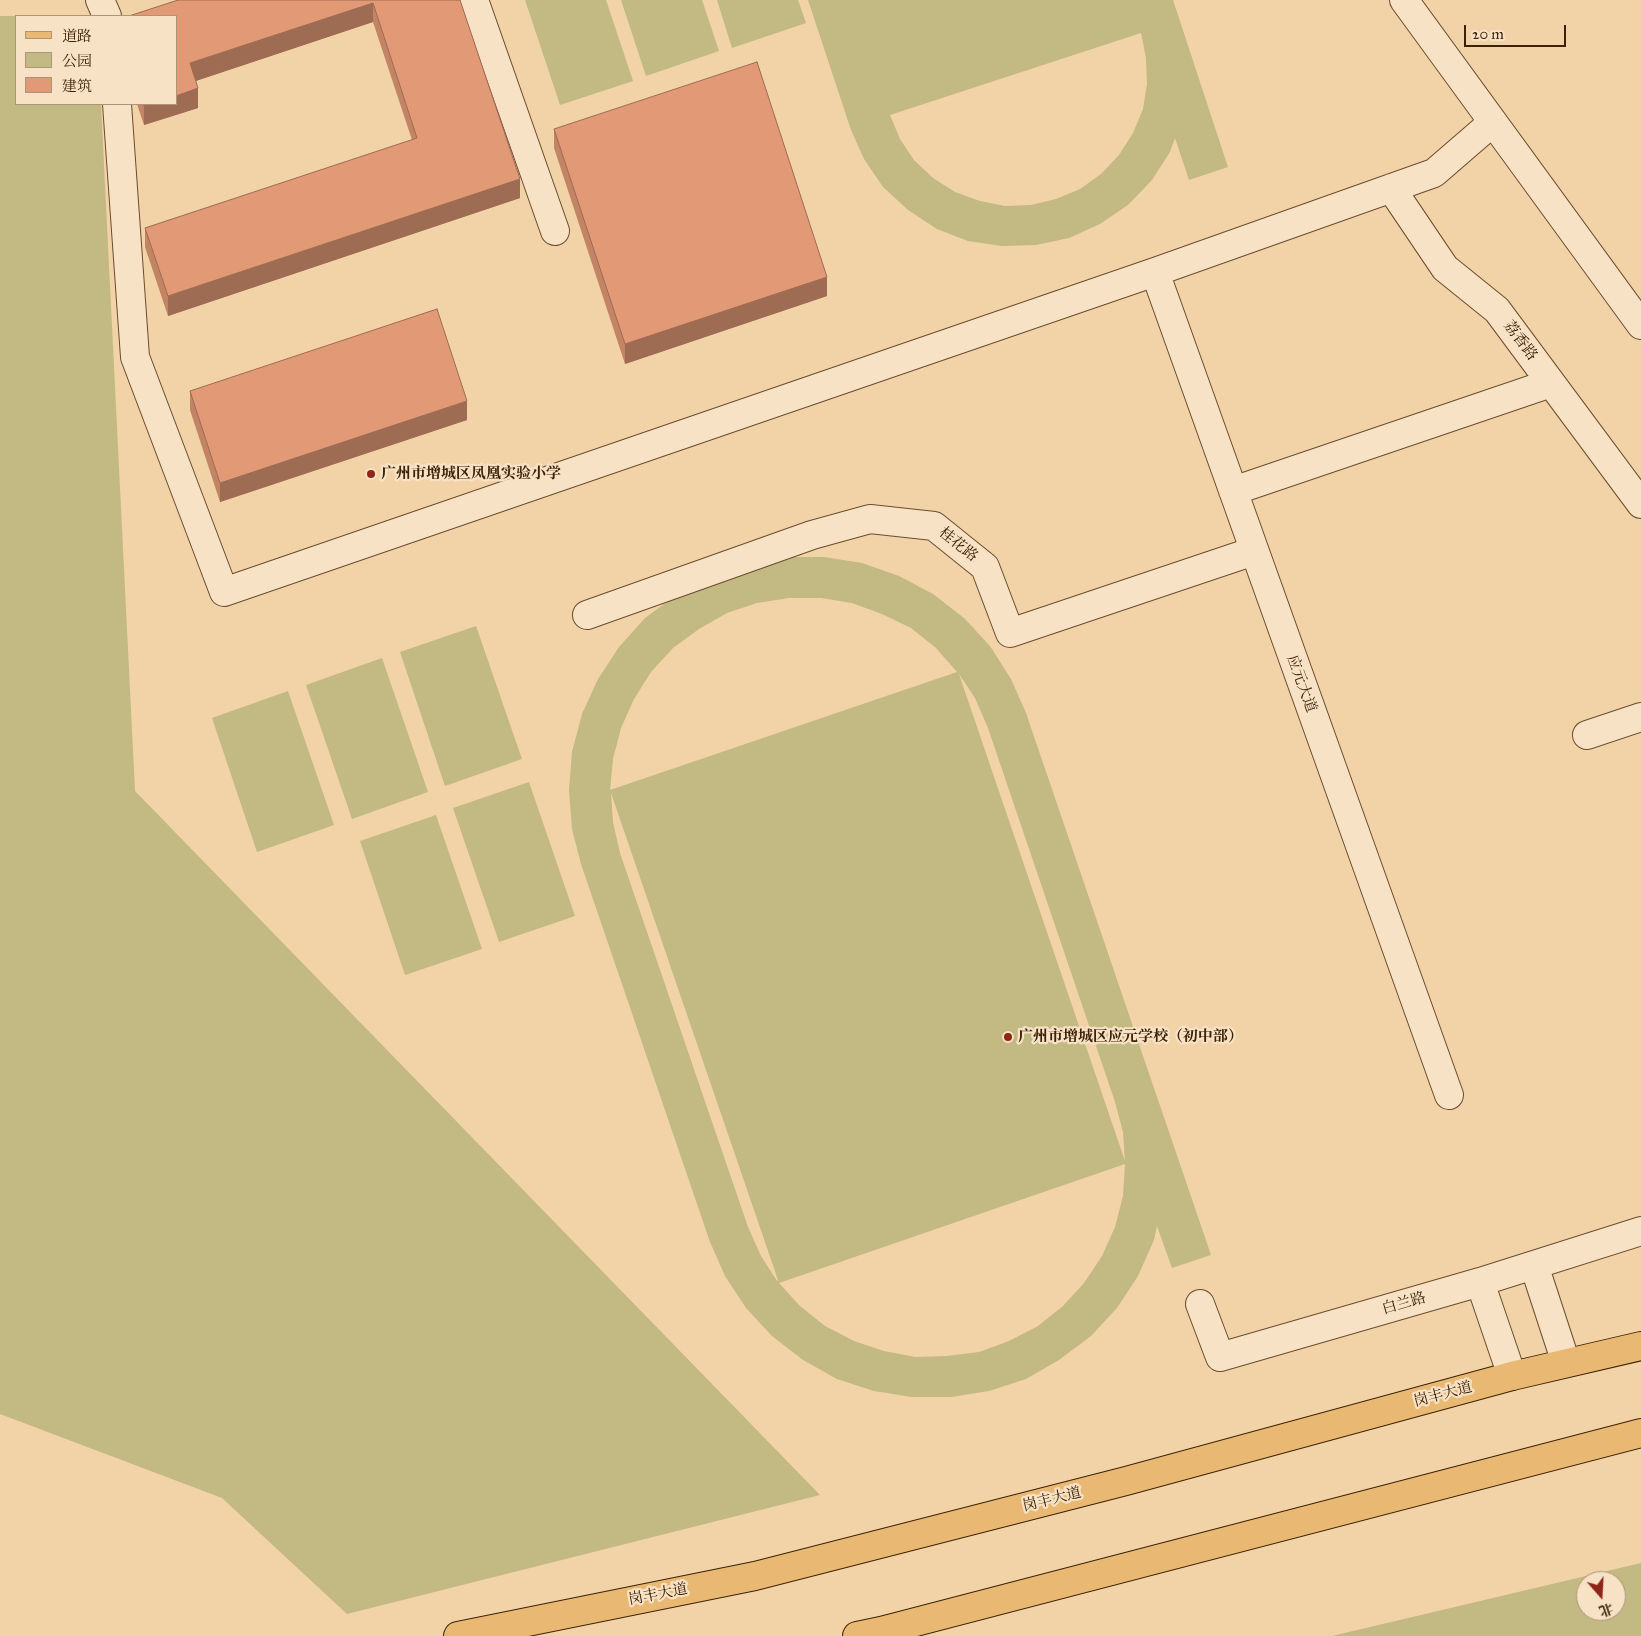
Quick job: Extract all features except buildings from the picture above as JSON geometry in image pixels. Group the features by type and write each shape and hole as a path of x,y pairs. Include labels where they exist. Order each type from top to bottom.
{"main road":[{"name":"岗丰大道","path":"458,1636 755,1576 1126,1481 1512,1376 1641,1346"},
{"path":"857,1636 881,1632 1641,1434"}],"street":[{"path":"100,0 107,15"},
{"path":"474,0 555,231"},
{"path":"1404,0 1641,324"},
{"path":"117,105 135,357 224,592 1155,272 1434,173 1493,122"},
{"name":"荔香路","path":"1391,188 1445,268 1497,310 1641,504"},
{"name":"应元大道","path":"1155,272 1449,1095"},
{"path":"1233,491 1551,383"},
{"name":"桂花路","path":"587,615 812,535 870,519 934,526 970,555 984,567 1010,634 1254,551"},
{"path":"1587,735 1641,717"},
{"name":"白兰路","path":"1200,1304 1220,1358 1480,1282 1641,1231"},
{"path":"1534,1265 1566,1363"},
{"path":"1480,1282 1512,1376"}],"green space":[{"path":"525,0 606,0 633,81 560,105"},
{"path":"621,0 702,0 719,51 646,76"},
{"path":"717,0 798,0 806,23 732,48"},
{"path":"808,0 1173,0 1228,167 1189,180 1175,138 1170,152 1152,180 1128,205 1100,224 1069,238 1036,245 1002,246 968,241 937,229 908,210 883,187 864,159 851,130","holes":["1141,33 1146,58 1147,84 1143,109 1133,133 1119,155 1101,174 1080,189 1056,199 1031,205 1005,206 980,201 955,192 933,178 914,160 900,139 890,115"]},
{"path":"0,16 15,16 15,105 101,105 135,791 820,1495 347,1614 222,1498 0,1414"},
{"path":"785,557 824,557 862,563 899,576 933,594 964,618 990,646 1011,679 1026,713 1211,1255 1172,1268 1157,1226 1154,1240 1138,1276 1117,1308 1091,1336 1059,1360 1026,1379 989,1391 951,1397 912,1397 874,1391 837,1379 803,1360 772,1336 746,1308 725,1276 710,1242 581,864 572,829 569,790 572,752 582,714 598,679 619,647 645,618 676,595","holes":["789,598 821,598 852,603 882,614 911,628 936,648 957,672 610,790 613,759 621,728 634,699 651,672 673,648 699,629 727,613 757,603","959,674 975,698 988,728 1115,1102 1123,1132 1125,1161","611,793 777,1281 761,1256 748,1227 620,853 613,822","1125,1164 1123,1196 1115,1227 1102,1256 1084,1283 1063,1306 1038,1326 1009,1341 979,1352 915,1357 884,1351 854,1341 825,1326 800,1306 779,1283"]},
{"path":"476,626 522,759 445,786 400,652"},
{"path":"382,658 428,792 352,819 306,685"},
{"path":"288,691 334,825 257,852 212,718"},
{"path":"529,782 575,916 499,942 453,808"},
{"path":"436,815 482,949 405,975 360,841"},
{"path":"1641,1563 1641,1636 1332,1636 1576,1578 1576,1621 1626,1621 1626,1571 1607,1571"}],"place":[{"name":"广州市增城区凤凰实验小学","path":"371,474"},
{"name":"广州市增城区应元学校（初中部）","path":"1008,1037"}]}
